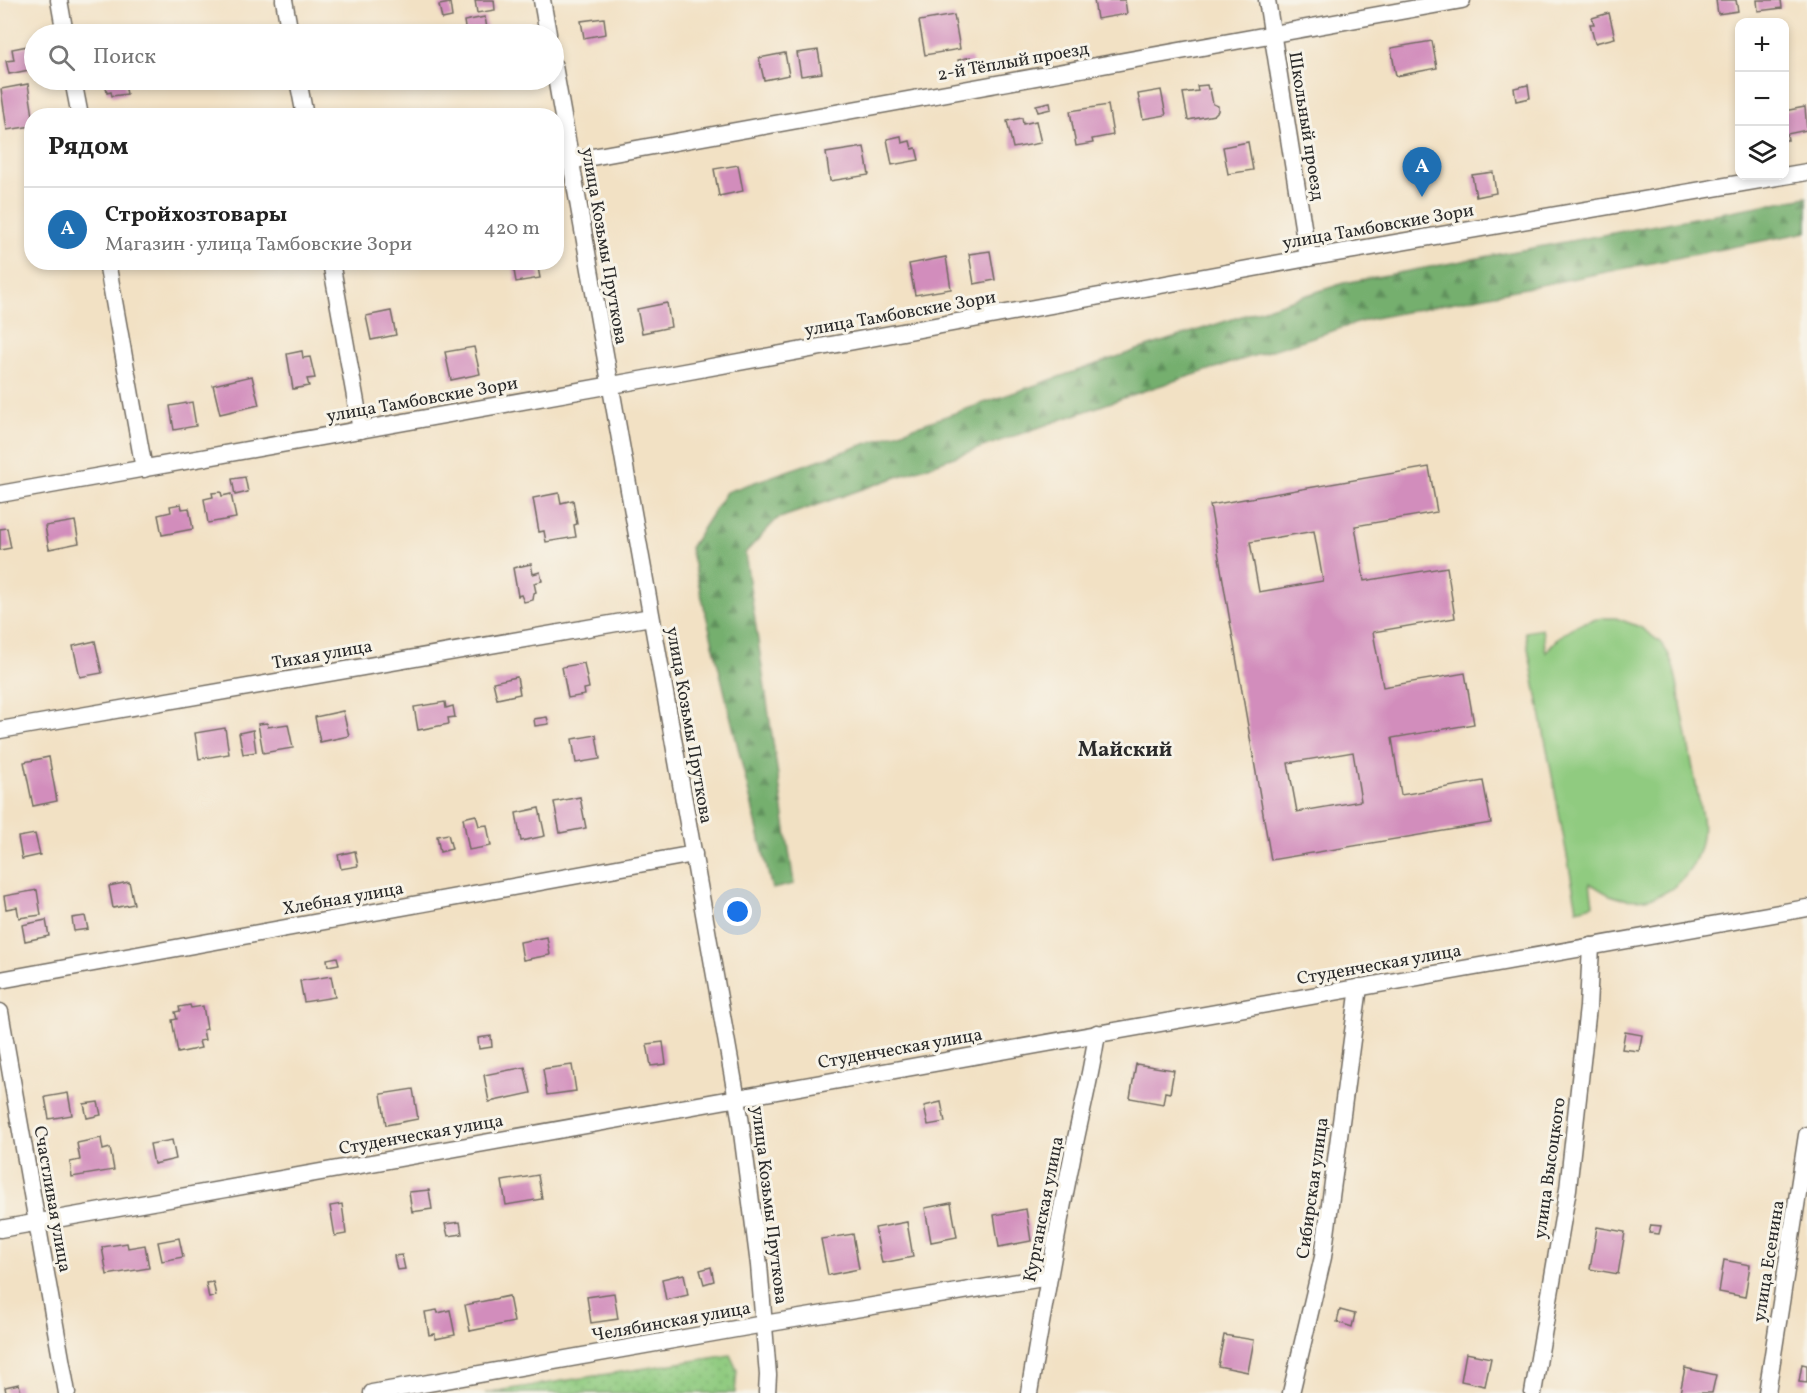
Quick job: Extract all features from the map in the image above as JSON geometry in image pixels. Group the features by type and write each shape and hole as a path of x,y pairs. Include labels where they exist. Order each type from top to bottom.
{"street":[{"path":"59,0 63,24"},
{"path":"284,0 288,24"},
{"path":"542,0 546,24"},
{"name":"Школьный проезд","path":"1267,0 1308,258"},
{"name":"2-й Тёплый проезд","path":"570,160 1462,0"},
{"path":"75,90 78,108"},
{"path":"300,90 303,108"},
{"name":"улица Козьмы Пруткова","path":"558,90 561,108"},
{"name":"улица Козьмы Пруткова","path":"564,125 736,1097 759,1265 768,1375 767,1393"},
{"name":"улица Тамбовские Зори","path":"0,494 610,386 1308,258 1807,172"},
{"path":"108,270 144,469"},
{"path":"332,270 361,430"},
{"name":"Тихая улица","path":"0,730 651,617"},
{"name":"Хлебная улица","path":"0,980 693,854"},
{"name":"Студенческая улица","path":"0,1229 1807,908"},
{"name":"улица Высоцкого","path":"1533,1393 1568,1189 1588,1007 1591,946"},
{"name":"Сибирская улица","path":"1291,1393 1323,1257 1359,987"},
{"name":"Счастливая улица","path":"0,1012 68,1393"},
{"name":"Курганская улица","path":"1029,1393 1049,1277 1097,1034"},
{"name":"улица Есенина","path":"1767,1393 1807,1135"},
{"name":"Челябинская улица","path":"372,1393 764,1324 1049,1277"}],"green space":[{"path":"1807,197 1807,232 1370,319 1146,390 777,519 745,553 794,884 772,889 690,548 726,492 1137,350 1344,283"},
{"path":"1604,618 1616,618 1640,627 1660,642 1668,653 1676,678 1702,817 1702,836 1698,854 1690,870 1664,893 1648,899 1630,900 1610,895 1590,883 1593,905 1577,909 1525,632 1542,629 1546,652 1571,628"},
{"path":"730,1355 737,1370 735,1393 485,1393"}],"building":[{"path":"475,0 494,0 495,10 477,13"},
{"path":"1094,0 1125,0 1127,14 1097,19"},
{"path":"1716,0 1736,0 1738,11 1718,14"},
{"path":"1757,0 1781,0 1782,8 1758,11"},
{"path":"450,3 452,17 442,19 439,5"},
{"path":"1609,13 1615,38 1595,43 1590,24 1594,24 1592,18"},
{"path":"954,15 960,49 925,55 919,21"},
{"path":"485,17 486,24 464,24 464,21"},
{"path":"604,18 606,34 584,38 581,21"},
{"path":"1432,41 1437,68 1396,76 1391,48"},
{"path":"24,47 24,71 9,74 6,61 14,60 12,49"},
{"path":"818,50 822,73 801,76 797,53"},
{"path":"785,53 789,75 764,80 759,58"},
{"path":"971,57 973,63 959,66 958,60"},
{"path":"24,85 24,90 29,90 32,108 24,108 24,127 7,130 1,89"},
{"path":"1207,85 1213,104 1218,106 1218,111 1214,115 1188,120 1183,93 1198,91 1197,86"},
{"path":"1528,85 1530,98 1516,101 1514,88"},
{"path":"107,90 126,90 127,94 112,96 111,92 107,93"},
{"path":"1161,90 1166,115 1143,119 1138,94"},
{"path":"1050,102 1051,109 1038,112 1036,105"},
{"path":"1108,105 1113,135 1092,139 1093,143 1076,146 1070,111"},
{"path":"1805,107 1807,130 1789,134 1789,110"},
{"path":"1022,118 1023,124 1036,121 1041,143 1013,148 1007,121"},
{"path":"901,136 902,143 910,141 912,149 916,148 919,160 892,165 887,139"},
{"path":"1248,142 1253,170 1228,174 1223,147"},
{"path":"864,147 869,175 830,181 826,153"},
{"path":"738,165 743,191 719,196 714,169"},
{"path":"1493,172 1496,193 1476,197 1472,175"},
{"path":"990,251 995,280 974,284 969,254"},
{"path":"946,257 951,289 915,295 909,264"},
{"path":"514,270 538,270 540,278 516,282"},
{"path":"667,303 671,327 642,333 637,309"},
{"path":"391,311 396,335 371,340 366,316"},
{"path":"474,347 480,374 451,380 445,352"},
{"path":"302,351 303,358 310,357 315,378 307,379 309,386 293,389 287,354"},
{"path":"252,376 259,405 220,414 213,385"},
{"path":"192,402 196,426 174,430 170,406"},
{"path":"1429,467 1437,512 1355,526 1364,581 1447,567 1455,618 1373,632 1383,687 1465,673 1474,724 1392,738 1401,795 1483,781 1491,823 1271,860 1210,505","holes":["1314,531 1323,581 1259,592 1250,542","1353,752 1361,801 1297,812 1288,763"]},
{"path":"245,477 248,492 235,495 232,479"},
{"path":"221,492 222,496 231,494 236,518 208,523 204,499 213,497 212,493"},
{"path":"559,493 561,503 573,500 577,524 574,525 576,537 546,542 544,531 539,532 533,498"},
{"path":"181,504 182,509 189,508 193,529 162,535 158,515 171,512 170,506"},
{"path":"75,521 79,543 49,549 45,526"},
{"path":"7,528 11,548 0,550 0,529"},
{"path":"531,564 533,574 540,572 542,581 534,583 536,592 533,600 524,602 521,595 518,596 513,568"},
{"path":"95,641 102,673 80,677 73,646"},
{"path":"584,663 589,688 584,689 585,695 568,698 562,667"},
{"path":"517,677 520,694 497,699 493,682"},
{"path":"445,702 446,708 453,706 455,717 448,718 449,724 418,730 414,707"},
{"path":"343,711 349,736 320,742 315,717"},
{"path":"547,717 549,724 535,726 534,719"},
{"path":"267,723 268,727 288,724 293,748 263,753 258,724"},
{"path":"225,728 229,754 199,759 195,733"},
{"path":"253,730 256,752 243,754 239,733"},
{"path":"596,735 600,759 576,763 572,739"},
{"path":"49,757 57,801 33,806 24,762"},
{"path":"580,797 586,828 560,833 554,802"},
{"path":"539,808 545,836 521,841 516,813"},
{"path":"476,815 479,826 487,825 491,846 469,850 463,818"},
{"path":"35,834 40,855 22,859 18,837"},
{"path":"448,834 452,849 440,852 437,836"},
{"path":"355,851 358,866 341,869 338,855"},
{"path":"129,882 134,904 113,908 109,886"},
{"path":"37,890 41,915 19,918 17,907 6,909 4,896"},
{"path":"85,916 88,929 74,931 72,918"},
{"path":"46,920 49,936 25,941 22,925"},
{"path":"547,937 550,955 523,960 520,942"},
{"path":"337,957 339,964 328,966 327,959"},
{"path":"331,976 335,997 304,1002 300,981"},
{"path":"190,1005 191,1008 203,1006 207,1029 203,1030 205,1040 199,1041 201,1048 178,1053 172,1020 177,1019 175,1012 180,1011 179,1007"},
{"path":"1625,1032 1642,1035 1639,1051 1622,1049"},
{"path":"491,1036 492,1047 479,1049 478,1038"},
{"path":"663,1042 666,1064 651,1066 647,1044"},
{"path":"1136,1064 1174,1070 1170,1093 1165,1092 1163,1104 1130,1098"},
{"path":"572,1065 576,1091 547,1095 543,1069"},
{"path":"525,1067 531,1093 489,1102 484,1075"},
{"path":"413,1089 418,1119 386,1125 381,1094"},
{"path":"68,1093 72,1115 49,1119 45,1097"},
{"path":"98,1102 101,1115 87,1118 84,1104"},
{"path":"941,1102 945,1122 928,1125 924,1106"},
{"path":"101,1138 103,1150 110,1148 114,1170 72,1177 70,1162 80,1160 77,1143"},
{"path":"172,1140 176,1159 154,1164 150,1144"},
{"path":"538,1175 542,1199 506,1205 502,1181"},
{"path":"429,1190 432,1209 412,1212 409,1192"},
{"path":"951,1203 957,1237 931,1242 925,1208"},
{"path":"342,1204 346,1234 335,1236 330,1206"},
{"path":"1026,1209 1031,1241 999,1247 994,1215"},
{"path":"460,1222 462,1234 448,1236 445,1224"},
{"path":"907,1222 913,1257 882,1263 875,1228"},
{"path":"1651,1225 1661,1226 1659,1234 1649,1233"},
{"path":"1597,1227 1625,1232 1618,1274 1590,1269"},
{"path":"853,1234 859,1269 828,1275 821,1239"},
{"path":"179,1238 183,1257 162,1261 158,1242"},
{"path":"127,1243 128,1248 145,1245 149,1268 107,1275 102,1247"},
{"path":"402,1255 405,1269 397,1270 394,1256"},
{"path":"1724,1260 1750,1265 1745,1297 1719,1292"},
{"path":"711,1267 714,1281 704,1284 700,1270"},
{"path":"684,1274 688,1295 666,1300 662,1279"},
{"path":"213,1282 216,1296 209,1298 206,1283"},
{"path":"614,1293 618,1319 591,1323 587,1297"},
{"path":"509,1296 514,1322 470,1331 465,1305"},
{"path":"437,1310 438,1313 450,1310 455,1335 435,1339 435,1334 429,1335 425,1312"},
{"path":"1340,1310 1355,1314 1352,1327 1337,1322"},
{"path":"1224,1335 1254,1340 1248,1372 1218,1366"},
{"path":"1466,1353 1491,1358 1485,1386 1461,1381"},
{"path":"1802,1364 1807,1365 1807,1383 1799,1382"},
{"path":"1685,1368 1716,1375 1712,1393 1680,1393"},
{"path":"19,1384 21,1393 6,1393 5,1387"}],"place":[{"name":"Стройхозтовары","path":"1422,197"}],"district":[{"name":"Майский","path":"1125,749"}]}
